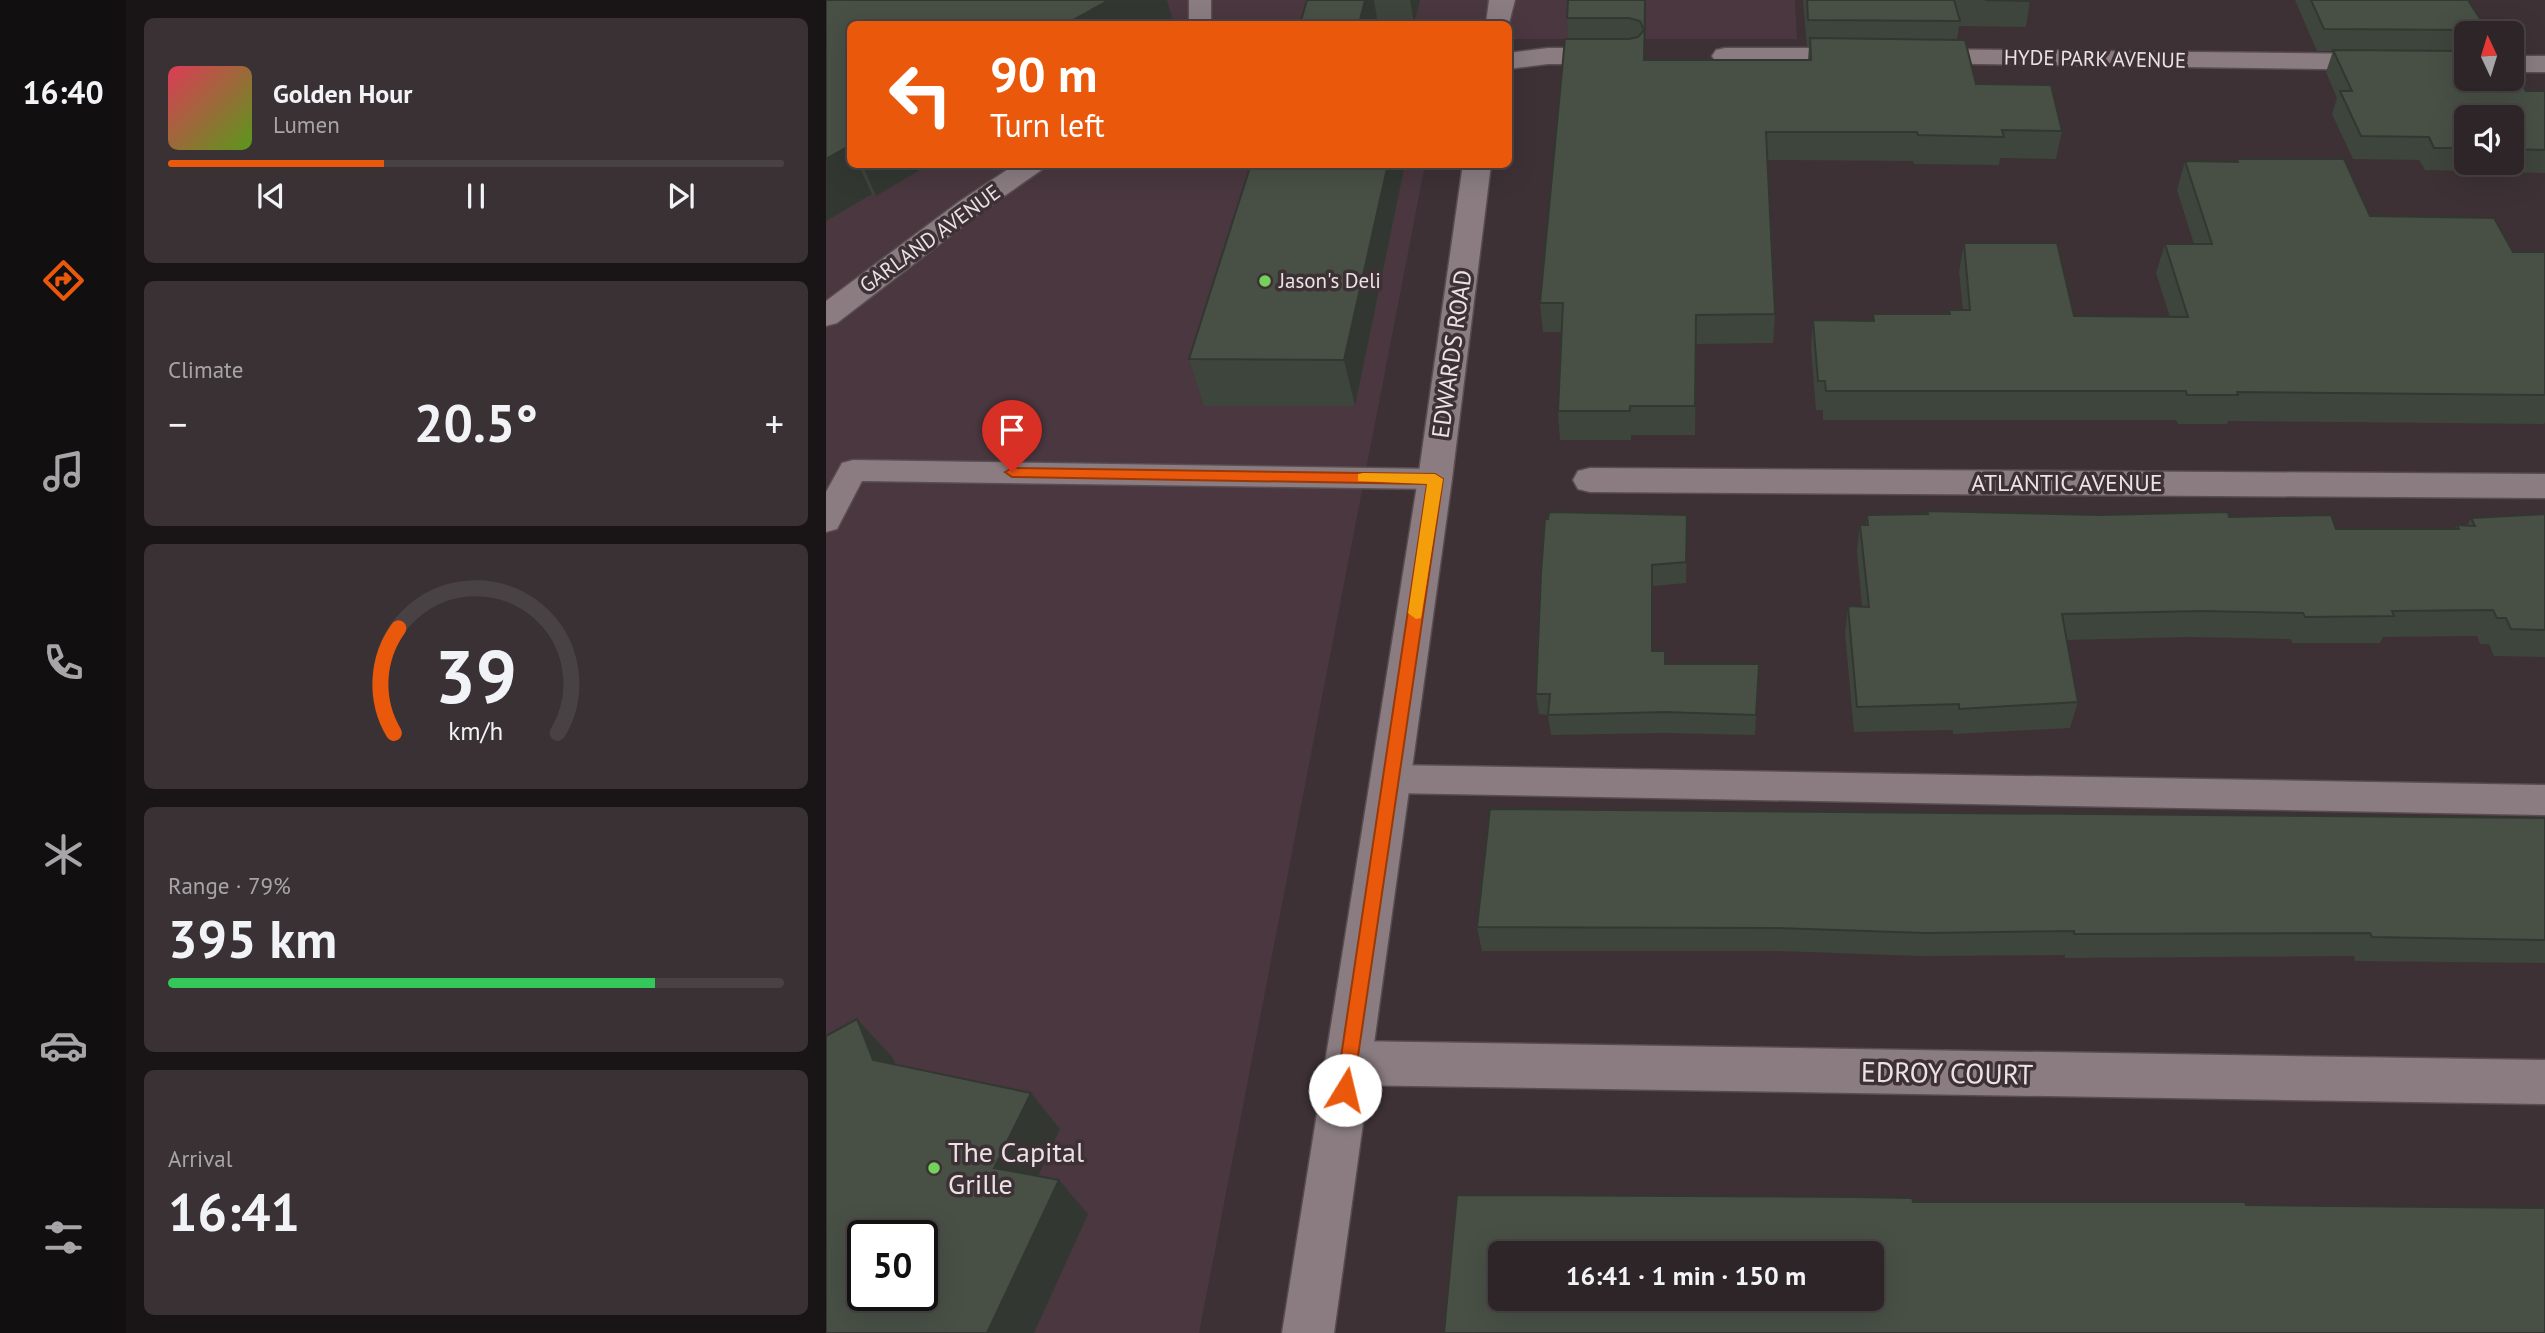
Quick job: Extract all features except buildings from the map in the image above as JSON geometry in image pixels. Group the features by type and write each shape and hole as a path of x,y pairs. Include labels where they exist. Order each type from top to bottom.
{"street":[{"path":"1498,21 1502,0"},
{"path":"1512,61 1548,57 1629,56"},
{"name":"HYDE PARK AVENUE","path":"1725,56 2454,63"},
{"path":"2524,64 2545,64"},
{"name":"GARLAND AVENUE","path":"826,316 970,207 1030,168"},
{"name":"EDWARDS ROAD","path":"1308,1333 1435,479 1477,168"},
{"name":"ATLANTIC AVENUE","path":"1590,480 2545,486"},
{"name":"EDROY COURT","path":"1350,1063 2545,1083"}],"lane":[{"path":"1200,0 1200,21"},
{"path":"826,520 853,470 1435,479"},
{"path":"1391,779 2545,800"}],"shaded area":[{"path":"826,0 1795,0 1797,39 1512,39 1512,21 847,21 847,168 1424,168 1199,1333 826,1333"}],"slow traffic":[{"path":"1363,478 1435,479 1416,613"}],"place":[{"name":"Jason's Deli","path":"1265,281"},
{"name":"The Capital Grille","path":"934,1168"}],"route":[{"path":"1012,472 1435,479 1345,1090"}]}
